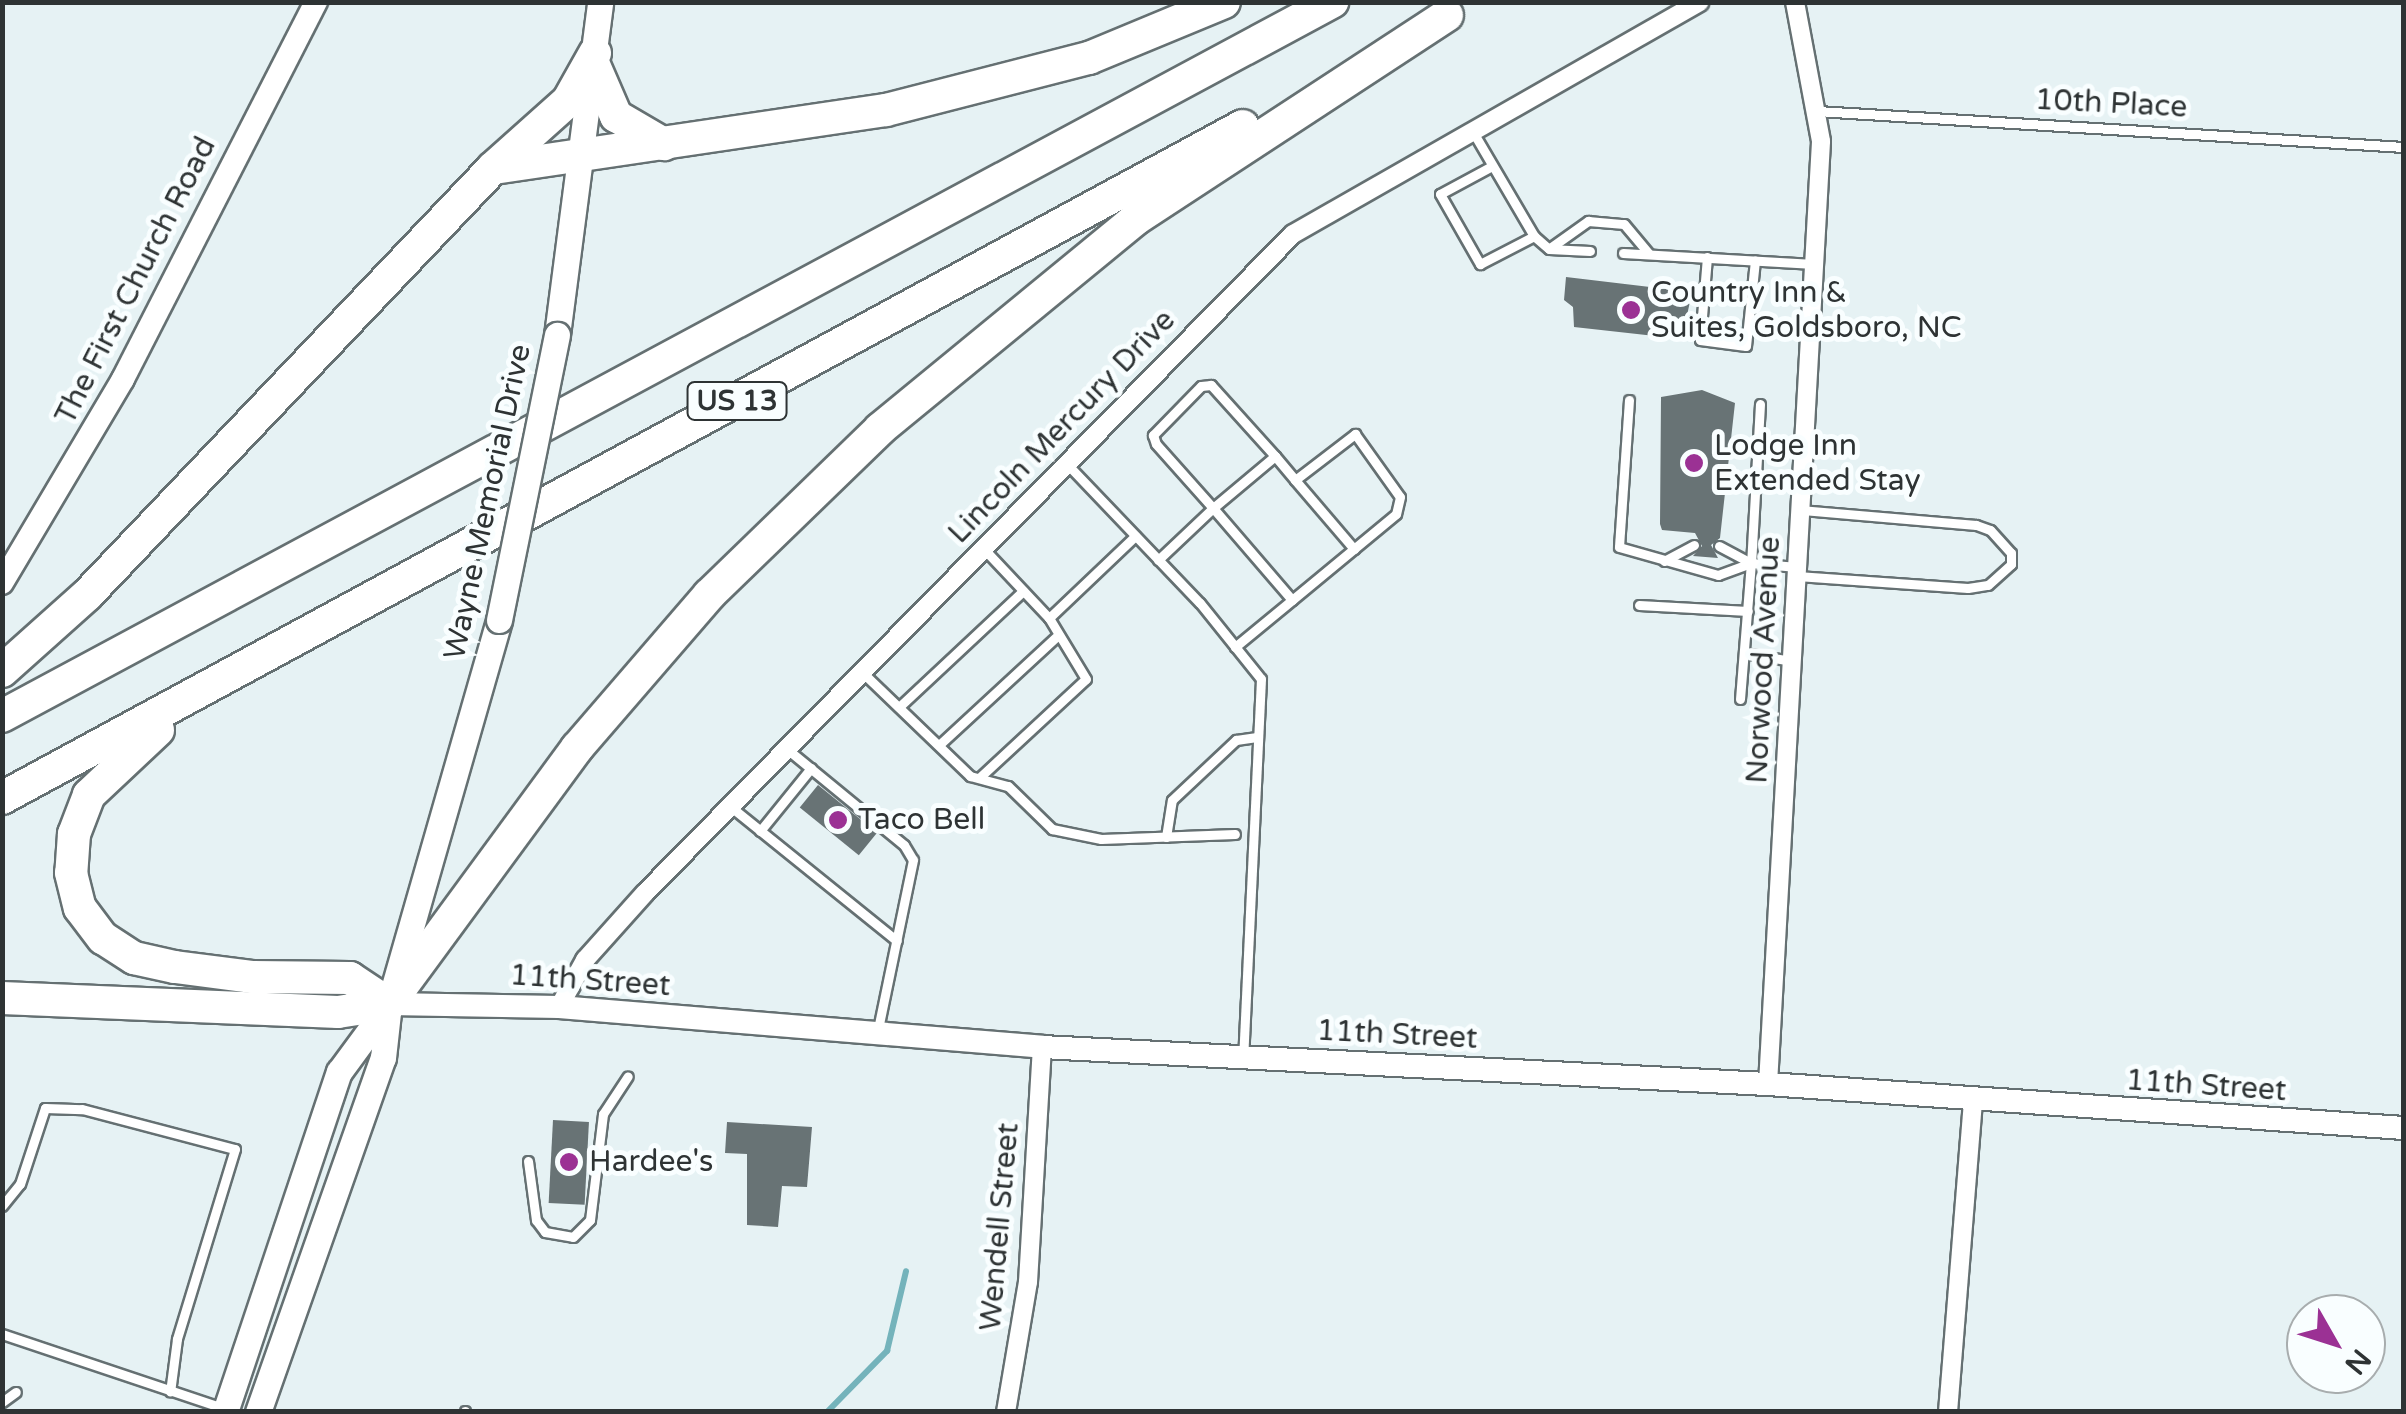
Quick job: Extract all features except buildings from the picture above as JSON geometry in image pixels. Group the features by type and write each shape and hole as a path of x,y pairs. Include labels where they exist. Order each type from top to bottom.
{"highway":[{"path":"494,168 923,100 1089,58 1224,2"},
{"name":"US 13","path":"2,716 1332,2"},
{"path":"2,998 338,1012 388,1004 577,748 709,595 880,429 1134,220 1458,9"},
{"name":"US 13","path":"2,798 1458,9"},
{"path":"595,59 616,116 664,144"},
{"path":"2,671 87,595 494,168 568,101 595,59"},
{"path":"281,649 157,731 89,795 72,853 80,908 103,938 134,958 253,977 350,978 388,1004"}],"main road":[{"name":"Wayne Memorial Drive","path":"258,1412 383,1058 388,1004 499,620 557,335 584,156 600,2"},
{"name":"Wayne Memorial Drive","path":"225,1410 339,1072 388,1004"}],"street":[{"name":"The First Church Road","path":"2,584 123,380 316,2"},
{"name":"Lincoln Mercury Drive","path":"559,1007 585,960 861,671 1294,234 1700,2"},
{"name":"Norwood Avenue","path":"1768,1084 1814,264 1816,112 1795,2"},
{"name":"11th Street","path":"388,1004 559,1007 1042,1047 1768,1084 1973,1102 2404,1128"},
{"name":"Wendell Street","path":"1006,1412 1028,1282 1042,1047"},
{"path":"1948,1412 1973,1102"}],"lane":[{"name":"10th Place","path":"1816,112 2404,146"},
{"path":"1473,132 1534,236 1549,248 1590,250"},
{"path":"1492,166 1440,194 1480,264 1534,236"},
{"path":"1549,248 1588,220 1624,224 1649,254"},
{"path":"1623,253 1814,264"},
{"path":"1706,257 1700,340 1746,346 1755,260"},
{"path":"1292,600 1154,435 1201,386 1218,390 1354,549"},
{"path":"1629,400 1619,547 1718,575 1751,563"},
{"path":"1740,699 1760,404"},
{"path":"1235,647 1396,514 1400,497 1362,437 1344,441 1296,480"},
{"path":"1158,560 1275,456"},
{"path":"1066,464 1158,560 1261,679 1243,1057"},
{"path":"1719,546 1751,563 1797,572 1968,588 1988,584 2011,564 2012,553 1976,525 1800,510"},
{"path":"1048,618 1135,536"},
{"path":"1664,561 1694,545"},
{"path":"980,777 1086,678 1056,637 1048,618 983,548"},
{"path":"898,707 1023,590"},
{"path":"1640,605 1748,610"},
{"path":"939,746 1056,637"},
{"path":"1744,654 1792,661"},
{"path":"861,671 939,746 980,777 1008,786 1052,828 1101,839 1235,834"},
{"path":"1166,837 1172,800 1236,740 1257,736"},
{"path":"787,749 904,845 914,860 877,1034"},
{"path":"760,830 810,768"},
{"path":"731,807 897,941"},
{"path":"528,1161 536,1220 546,1232 573,1236 590,1220 603,1114 628,1076"},
{"path":"2,1206 20,1184 45,1108 82,1109 235,1149 177,1339 170,1392"},
{"path":"2,1334 225,1410"},
{"path":"2,1392 16,1392 2,1402"}],"waterway":[{"path":"827,1412 887,1351 906,1271"}],"place":[{"name":"Country Inn & Suites, Goldsboro, NC","path":"1631,310"},
{"name":"Lodge Inn Extended Stay","path":"1694,463"},
{"name":"Taco Bell","path":"838,820"},
{"name":"Hardee's","path":"569,1162"}]}
